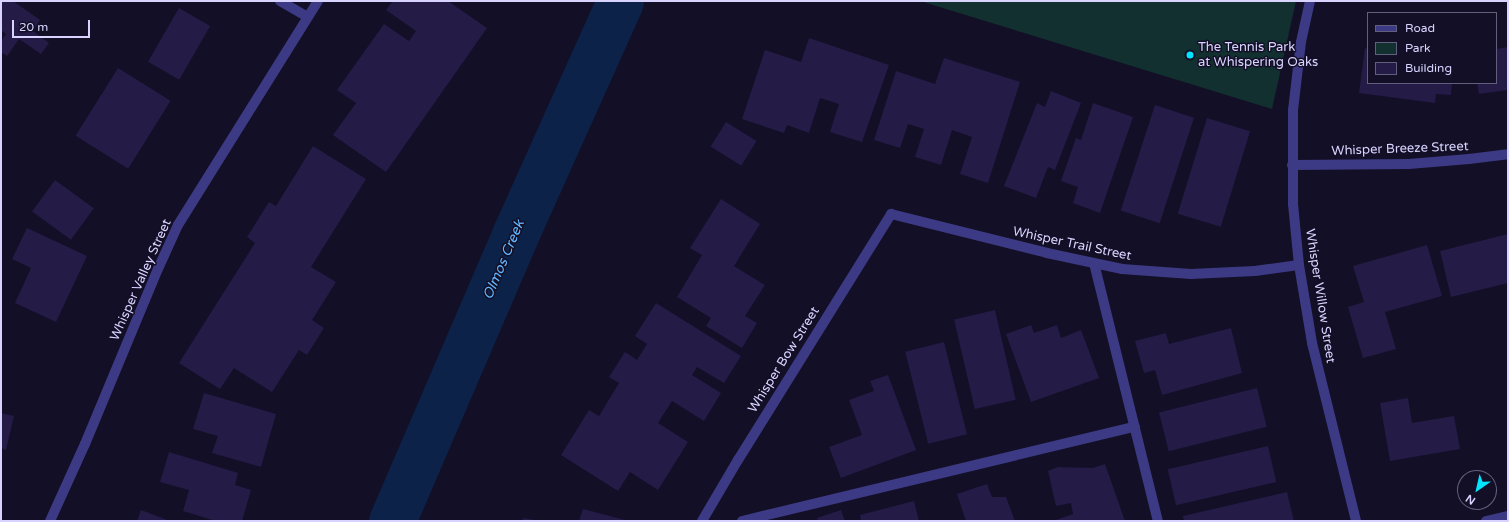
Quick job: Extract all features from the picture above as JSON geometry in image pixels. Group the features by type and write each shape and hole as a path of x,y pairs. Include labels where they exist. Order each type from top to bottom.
{"street":[{"path":"280,1 308,17"},
{"name":"Whisper Valley Street","path":"50,521 86,444 158,269 178,225 318,1"},
{"name":"Whisper Willow Street","path":"1310,1 1301,42 1293,110 1293,204 1299,265 1312,344 1356,521"},
{"name":"Whisper Breeze Street","path":"1292,165 1409,164 1508,154"},
{"name":"Whisper Trail Street","path":"891,214 1122,269 1191,274 1256,271 1299,265"},
{"name":"Whisper Bow Street","path":"702,521 738,460 891,214"},
{"path":"1094,263 1158,521"},
{"path":"742,521 1135,427"},
{"path":"1486,521 1508,516"}],"green space":[{"name":"The Tennis Park at Whispering Oaks","path":"920,1 1296,1 1272,109"}],"building":[{"path":"1,1 13,1 40,20 33,31 49,43 41,54 19,39 7,56 1,52 1,41 6,34 1,30"},
{"path":"393,1 448,1 487,28 386,172 333,135 356,103 337,90 384,24 409,41 416,31 386,10"},
{"path":"179,8 210,26 179,80 148,62"},
{"path":"809,38 889,65 862,142 830,132 839,104 820,98 809,133 787,125 784,133 742,119 765,50 801,62"},
{"path":"1508,47 1508,90 1479,94 1477,84 1497,84 1497,49"},
{"path":"1365,48 1367,49 1367,84 1452,84 1451,95 1436,94 1435,103 1359,93"},
{"path":"944,58 1020,82 988,183 960,174 972,137 952,130 941,165 915,157 924,129 908,124 900,148 874,140 896,71 935,84"},
{"path":"118,68 171,101 128,169 76,136"},
{"path":"1051,91 1081,103 1055,170 1048,167 1036,198 1004,186 1037,103 1045,107"},
{"path":"1093,103 1133,117 1100,213 1073,203 1078,187 1061,181 1076,138 1081,140"},
{"path":"1155,105 1194,118 1160,223 1121,211"},
{"path":"1207,118 1250,131 1221,227 1178,214"},
{"path":"726,122 757,141 741,166 711,147"},
{"path":"313,146 366,179 311,267 336,282 312,320 324,328 307,355 299,350 272,392 234,368 220,389 179,363 255,243 247,237 269,202 276,206"},
{"path":"55,180 94,208 71,240 32,212"},
{"path":"721,199 760,224 734,266 765,285 745,316 757,323 742,348 706,326 711,318 677,297 702,255 690,248"},
{"path":"27,228 87,256 56,322 15,303 31,268 12,259"},
{"path":"1508,234 1508,283 1451,297 1440,251"},
{"path":"1427,245 1442,296 1385,312 1396,349 1363,358 1348,307 1364,302 1353,266"},
{"path":"656,303 741,356 724,383 697,367 692,375 721,393 704,421 672,401 658,423 688,442 658,490 630,472 618,491 561,455 589,410 599,416 619,383 609,377 625,352 637,360 647,344 635,336"},
{"path":"995,310 1016,400 975,409 954,319"},
{"path":"1031,325 1034,333 1057,325 1061,338 1081,330 1099,378 1031,402 1006,334"},
{"path":"1231,328 1242,373 1162,395 1155,370 1144,373 1135,341 1166,333 1169,344"},
{"path":"944,342 967,434 928,444 905,352"},
{"path":"888,375 916,450 841,478 829,447 862,435 849,400 874,391 870,381"},
{"path":"1257,388 1267,427 1169,451 1159,412"},
{"path":"204,393 276,414 261,467 212,453 218,436 193,429"},
{"path":"1408,398 1412,423 1454,416 1460,449 1390,461 1380,403"},
{"path":"1,413 14,416 6,450 1,448"},
{"path":"1268,446 1276,482 1176,505 1168,469"},
{"path":"169,452 238,473 235,485 251,490 242,521 216,521 183,511 189,490 160,482"},
{"path":"1105,464 1125,521 1053,521 1073,514 1071,503 1056,506 1048,471 1058,467 1093,468"},
{"path":"987,484 992,497 1006,497 1015,521 966,521 957,494"},
{"path":"1287,492 1294,521 1184,521 1183,516"},
{"path":"914,501 919,521 861,521 860,515"},
{"path":"583,509 625,520 625,521 579,521"},
{"path":"141,510 170,521 137,521"},
{"path":"841,510 845,521 818,521 817,518"},
{"path":"523,518 534,520 534,521 522,521"}],"waterway":[{"name":"Olmos Creek","path":"392,521 515,235 620,1"}],"place":[{"name":"The Tennis Park at Whispering Oaks","path":"1190,55"}]}
